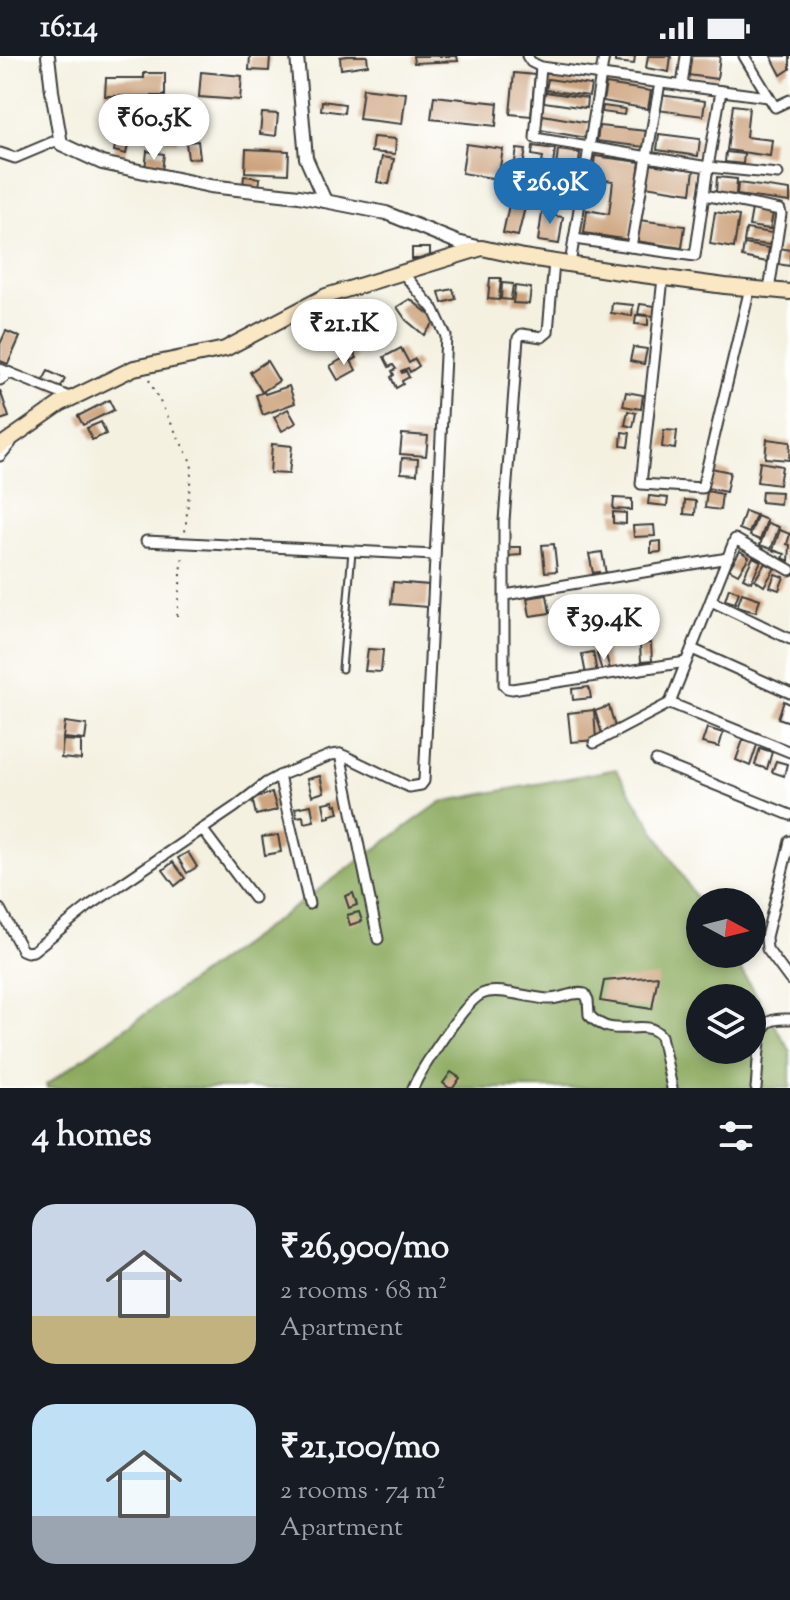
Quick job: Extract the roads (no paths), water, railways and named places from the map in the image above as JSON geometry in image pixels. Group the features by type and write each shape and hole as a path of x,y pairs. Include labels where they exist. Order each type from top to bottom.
{"main road":[{"path":"0,446 60,404 134,368 225,349 326,296 482,248 663,278 790,292"}],"street":[{"path":"48,56 61,144 102,163 210,186 299,196 386,213 457,242 482,248"},
{"path":"297,56 306,158 325,201"},
{"path":"527,56 541,67 768,97"},
{"path":"570,264 604,56"},
{"path":"682,86 686,56"},
{"path":"744,56 775,107 790,100"},
{"path":"541,67 535,138 708,167 778,174"},
{"path":"631,247 660,83"},
{"path":"574,239 695,256 721,91"},
{"path":"0,153 9,158 20,157 60,139"},
{"path":"704,195 780,210 769,290"},
{"path":"554,262 548,332 542,337 522,334 518,338 504,521 504,685 512,689 686,662"},
{"path":"0,909 22,950 33,951 89,906 259,788 279,776 331,755 340,754 409,787 421,785 424,781 446,336 434,310 402,272"},
{"path":"663,278 641,484 702,488 750,288"},
{"path":"0,380 5,371 72,398"},
{"path":"0,456 21,431"},
{"path":"594,743 670,703 735,539 790,570"},
{"path":"146,541 435,555"},
{"path":"505,595 728,558"},
{"path":"711,601 790,639"},
{"path":"692,649 790,693"},
{"path":"670,703 790,752"},
{"path":"340,754 378,939"},
{"path":"656,761 790,815"},
{"path":"279,776 309,904"},
{"path":"202,829 254,898"},
{"path":"790,841 786,876 766,937 767,949 790,980"},
{"path":"413,1088 431,1055 467,1007 481,994 499,992 550,999 577,992 585,994 589,1015 604,1027 617,1030 650,1027 656,1030 661,1036 672,1088"},
{"path":"756,1088 766,1025 774,1020 790,1019"}],"lane":[{"path":"342,669 352,551"}]}
